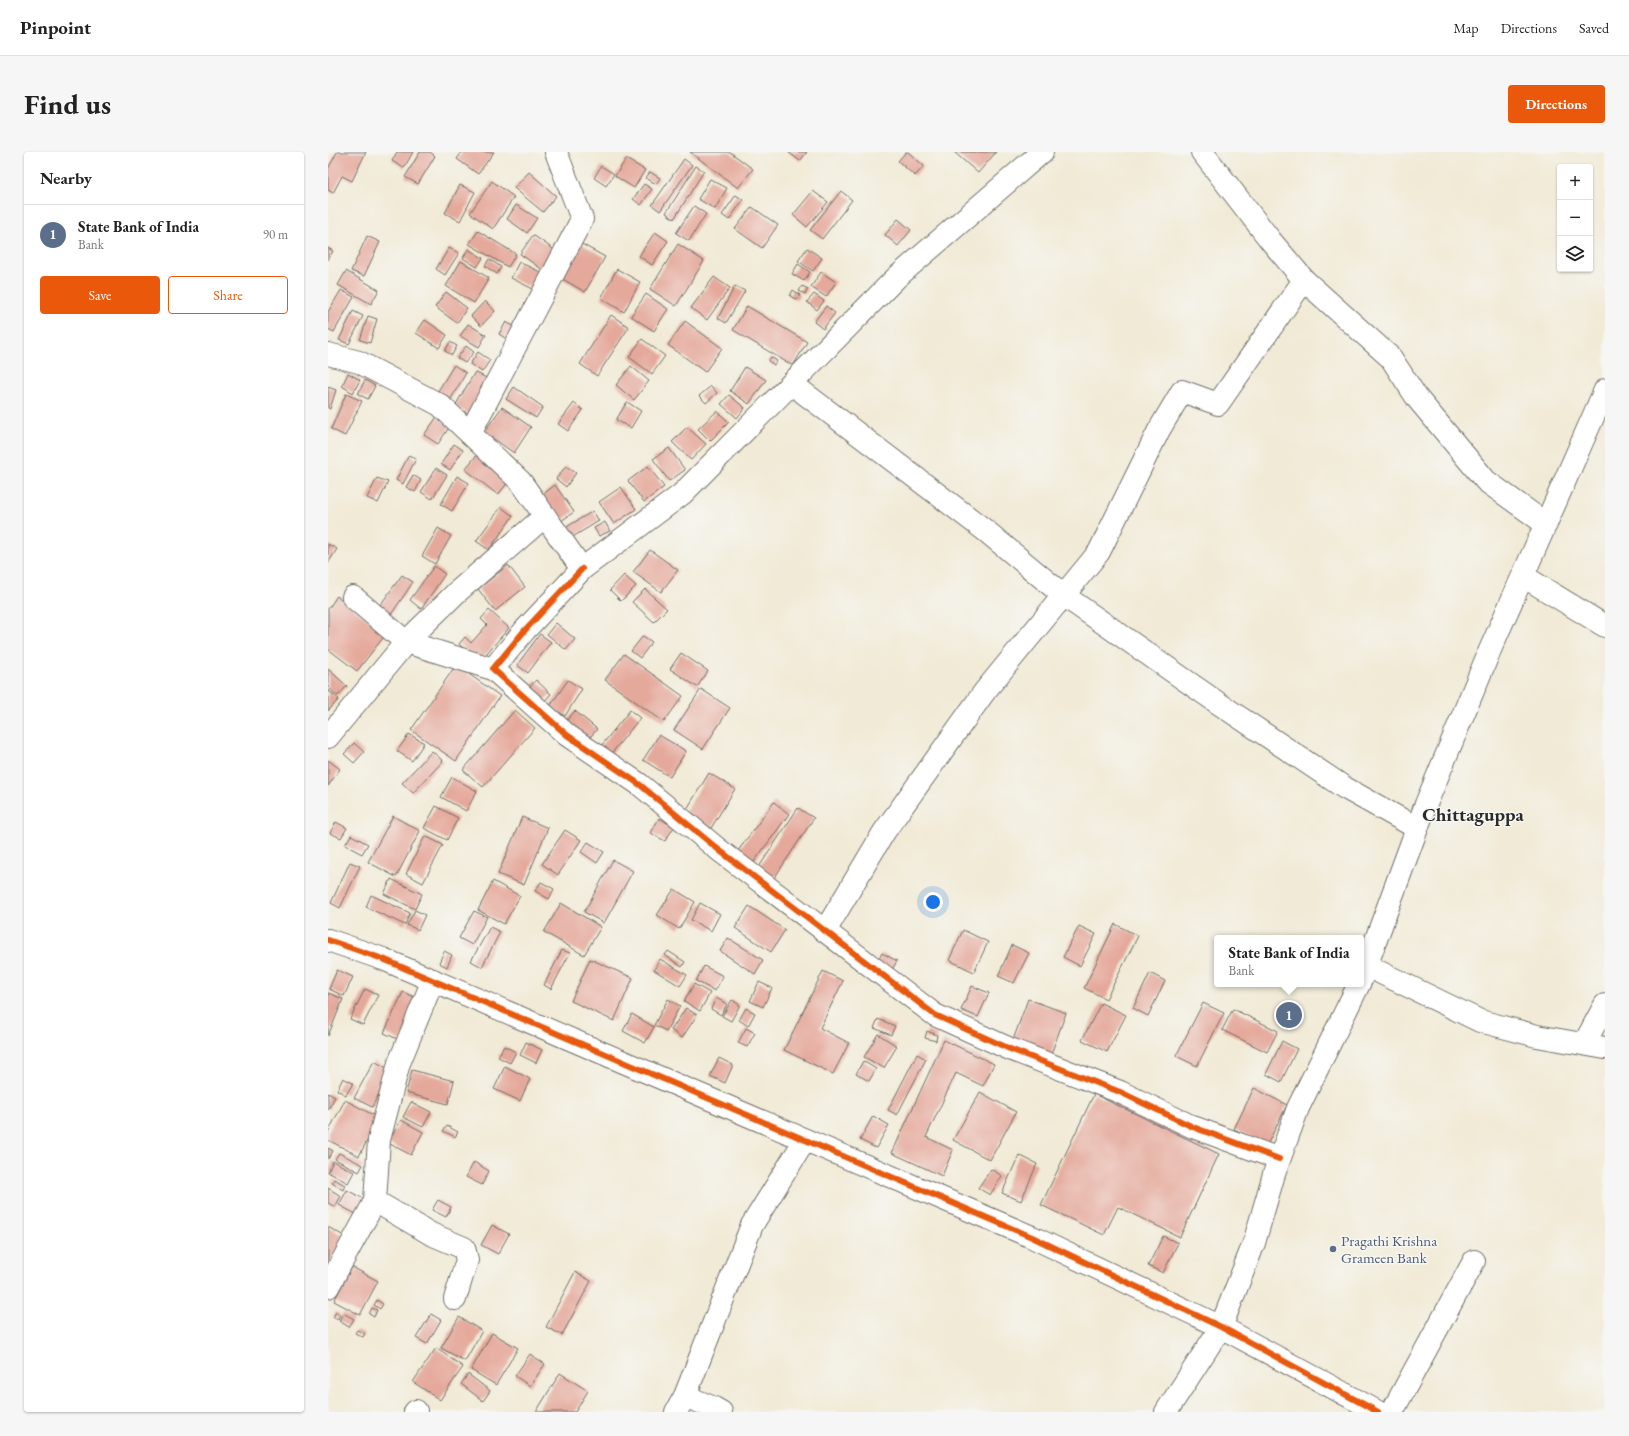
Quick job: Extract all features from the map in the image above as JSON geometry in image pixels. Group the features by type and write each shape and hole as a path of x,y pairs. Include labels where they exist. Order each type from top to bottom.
{"street":[{"path":"470,433 582,219 556,152"},
{"path":"1202,152 1271,241 1304,280 1391,358 1417,398 1486,481 1546,524"},
{"path":"493,669 525,630 582,569 682,494 896,278 1037,154"},
{"path":"825,931 884,832 985,691 1099,552 1159,430 1182,391 1218,404 1304,280"},
{"path":"328,354 359,362 440,405 521,482 582,569"},
{"path":"792,384 986,531 1064,596 1344,788 1417,828"},
{"path":"1364,972 1417,828 1490,650 1605,390"},
{"path":"328,737 406,642 456,593 545,516"},
{"path":"1523,576 1605,626"},
{"path":"353,597 406,642 493,669 567,735 639,784 719,850 935,1015 1010,1049 1120,1092 1194,1127 1280,1159"},
{"path":"328,940 383,958 1032,1237 1221,1327 1378,1412"},
{"path":"1364,978 1480,1021 1537,1036 1595,1046 1605,1005"},
{"path":"328,1286 375,1201 379,1140 391,1094 399,1064 433,980"},
{"path":"1166,1412 1221,1327 1254,1244 1280,1159 1298,1108 1357,987"},
{"path":"721,1412 714,1408 681,1404 752,1225 805,1140"},
{"path":"375,1201 431,1234 464,1248 467,1260 455,1299"},
{"path":"1392,1412 1474,1261"}],"building":[{"path":"337,152 366,152 352,181 342,176 333,193 328,190 328,169"},
{"path":"397,152 413,152 404,168 392,161"},
{"path":"420,152 430,152 435,156 418,184 405,177"},
{"path":"462,152 494,152 478,174 457,159"},
{"path":"690,152 730,152 753,169 738,188"},
{"path":"788,152 807,152 800,161"},
{"path":"906,152 908,152 924,166 915,176 898,161"},
{"path":"954,152 996,152 978,173"},
{"path":"626,159 645,170 634,188 615,176"},
{"path":"684,159 692,165 660,211 652,205"},
{"path":"601,166 614,174 606,186 594,178"},
{"path":"696,166 704,171 674,219 666,213"},
{"path":"529,172 556,196 543,212 514,188"},
{"path":"650,172 660,178 656,184 646,178"},
{"path":"710,179 727,188 715,209 698,199"},
{"path":"492,181 514,197 493,229 470,213"},
{"path":"644,184 652,189 641,205 633,199"},
{"path":"460,185 475,192 460,221 445,213"},
{"path":"813,191 828,202 807,227 793,215"},
{"path":"841,191 852,200 822,239 810,230"},
{"path":"736,195 743,200 729,220 722,215"},
{"path":"516,205 537,218 527,233 507,219"},
{"path":"694,206 706,214 689,241 676,233"},
{"path":"752,207 778,225 762,248 735,229"},
{"path":"898,219 911,230 898,246 885,235"},
{"path":"478,231 516,254 508,267 469,244"},
{"path":"655,232 668,241 652,265 639,256"},
{"path":"533,235 556,251 543,270 520,254"},
{"path":"367,236 380,242 364,276 351,271"},
{"path":"578,242 605,257 585,292 559,277"},
{"path":"678,244 704,261 676,306 650,289"},
{"path":"328,248 333,251 328,260"},
{"path":"449,248 459,253 445,275 436,269"},
{"path":"807,248 822,258 813,271 798,261"},
{"path":"468,249 483,258 477,267 463,258"},
{"path":"489,259 501,267 497,274 485,266"},
{"path":"461,261 489,278 474,303 446,286"},
{"path":"519,262 547,275 539,292 511,278"},
{"path":"798,264 810,272 804,281 792,274"},
{"path":"617,269 640,282 624,312 601,298"},
{"path":"346,271 379,290 371,304 338,285"},
{"path":"821,272 836,282 826,297 811,287"},
{"path":"714,277 730,288 707,320 691,308"},
{"path":"735,286 745,291 726,323 718,318"},
{"path":"802,286 808,289 805,294 799,291"},
{"path":"341,290 354,297 334,332 328,329 328,312"},
{"path":"793,290 800,295 797,300 790,296"},
{"path":"446,292 467,308 457,323 435,307"},
{"path":"646,294 668,309 654,331 631,316"},
{"path":"814,294 824,301 817,310 807,302"},
{"path":"485,301 495,311 481,326 471,316"},
{"path":"747,306 807,342 793,366 733,330"},
{"path":"826,306 835,313 823,329 814,322"},
{"path":"353,311 363,316 349,344 339,340"},
{"path":"611,315 629,327 597,376 580,364"},
{"path":"368,316 377,319 370,343 360,340"},
{"path":"425,320 447,335 439,348 416,333"},
{"path":"685,321 722,348 705,372 668,345"},
{"path":"506,322 515,327 508,340 499,334"},
{"path":"468,324 486,335 479,347 460,336"},
{"path":"642,339 665,356 652,374 629,357"},
{"path":"450,342 457,346 452,355 445,351"},
{"path":"466,346 474,352 465,363 457,358"},
{"path":"478,352 490,360 482,372 470,364"},
{"path":"771,357 777,361 774,365 768,361"},
{"path":"454,365 466,373 449,402 436,394"},
{"path":"631,366 649,381 634,400 616,385"},
{"path":"745,367 766,380 749,404 730,391"},
{"path":"475,372 490,380 470,415 455,406"},
{"path":"348,373 360,380 353,393 342,386"},
{"path":"365,380 375,386 368,399 358,394"},
{"path":"711,386 717,393 706,403 699,396"},
{"path":"328,387 336,390 330,409 328,408"},
{"path":"514,387 543,407 536,418 506,399"},
{"path":"346,394 362,401 345,436 331,429"},
{"path":"729,395 745,408 737,418 721,404"},
{"path":"627,402 641,411 631,428 616,420"},
{"path":"574,403 583,410 568,431 558,424"},
{"path":"502,407 531,427 514,453 484,432"},
{"path":"717,411 729,422 710,441 698,429"},
{"path":"437,417 450,426 438,444 424,435"},
{"path":"687,427 706,444 691,460 672,442"},
{"path":"454,444 463,450 450,470 441,464"},
{"path":"669,448 685,470 669,481 653,459"},
{"path":"409,455 416,459 403,484 396,480"},
{"path":"477,455 509,481 498,495 465,469"},
{"path":"566,466 576,473 566,487 556,479"},
{"path":"648,466 664,487 644,502 628,481"},
{"path":"436,468 447,475 432,499 421,492"},
{"path":"413,475 421,480 415,492 406,487"},
{"path":"457,476 469,483 452,511 441,504"},
{"path":"377,478 388,482 378,503 367,498"},
{"path":"555,485 574,512 561,521 542,495"},
{"path":"621,487 636,509 614,524 599,502"},
{"path":"501,507 513,516 489,550 476,541"},
{"path":"593,511 599,521 566,541 560,531"},
{"path":"605,522 610,531 599,536 594,528"},
{"path":"438,528 451,536 435,564 422,556"},
{"path":"328,544 337,549 328,563"},
{"path":"650,550 678,570 661,592 633,572"},
{"path":"508,565 525,587 495,611 478,589"},
{"path":"434,566 445,574 421,609 410,600"},
{"path":"402,575 413,582 390,616 378,608"},
{"path":"624,575 636,586 621,601 610,590"},
{"path":"645,589 667,609 654,622 632,602"},
{"path":"337,596 386,634 357,671 328,649 328,609"},
{"path":"489,610 509,628 479,662 459,644 465,637 471,643 487,625 481,619"},
{"path":"556,623 575,639 566,650 547,634"},
{"path":"540,634 551,642 528,673 517,665"},
{"path":"643,636 652,642 640,658 631,651"},
{"path":"681,653 708,671 697,687 670,669"},
{"path":"624,654 683,696 664,722 605,680"},
{"path":"456,665 500,696 456,761 411,730"},
{"path":"328,669 347,686 338,696 328,687"},
{"path":"536,680 551,694 543,703 527,690"},
{"path":"568,680 582,689 565,716 550,706"},
{"path":"701,689 730,708 703,749 674,730"},
{"path":"328,690 339,699 328,711"},
{"path":"515,710 535,728 483,787 463,770"},
{"path":"630,710 640,718 607,759 597,751"},
{"path":"575,711 597,729 586,742 564,723"},
{"path":"409,734 424,743 412,761 397,751"},
{"path":"659,735 686,751 670,777 643,760"},
{"path":"354,743 364,752 354,763 344,754"},
{"path":"432,751 443,761 413,793 402,783"},
{"path":"328,760 340,769 328,786"},
{"path":"709,773 735,789 708,833 682,817"},
{"path":"452,777 477,791 466,811 441,797"},
{"path":"774,802 789,814 748,870 732,859"},
{"path":"436,806 458,818 447,840 424,828"},
{"path":"798,808 814,818 771,883 755,873"},
{"path":"393,816 420,831 396,877 368,862"},
{"path":"522,817 548,828 524,885 498,874"},
{"path":"659,818 674,827 665,841 651,833"},
{"path":"336,822 347,828 341,838 330,833"},
{"path":"565,830 581,840 558,875 542,864"},
{"path":"351,835 368,844 362,854 345,845"},
{"path":"425,836 443,845 423,883 406,874"},
{"path":"588,842 604,852 597,863 581,852"},
{"path":"613,860 633,871 604,923 584,912"},
{"path":"350,862 360,866 340,908 331,903"},
{"path":"391,879 422,894 415,909 384,894"},
{"path":"493,881 520,896 504,924 478,910"},
{"path":"541,882 554,889 549,899 535,891"},
{"path":"674,889 695,902 679,929 657,915"},
{"path":"371,895 410,913 405,925 366,907"},
{"path":"561,903 601,927 584,955 544,932"},
{"path":"700,903 720,914 711,931 691,920"},
{"path":"749,906 785,930 771,952 735,928"},
{"path":"415,910 425,915 418,930 407,925"},
{"path":"474,911 487,917 472,945 459,938"},
{"path":"1115,924 1138,936 1106,999 1084,988"},
{"path":"1079,926 1096,934 1080,966 1063,957"},
{"path":"490,927 500,932 482,967 471,961"},
{"path":"963,930 988,942 974,972 949,960"},
{"path":"728,938 763,960 755,974 720,951"},
{"path":"1012,945 1029,953 1014,983 998,976"},
{"path":"562,950 570,953 551,989 544,985"},
{"path":"444,951 452,955 447,967 439,963"},
{"path":"668,951 685,962 682,967 665,955"},
{"path":"882,953 897,961 890,973 875,965"},
{"path":"590,959 633,978 614,1021 571,1001"},
{"path":"660,959 687,975 680,986 654,970"},
{"path":"704,966 723,976 715,991 696,981"},
{"path":"337,970 353,977 344,996 329,989"},
{"path":"823,971 843,981 820,1028 849,1043 833,1074 784,1050"},
{"path":"1150,973 1165,981 1148,1016 1133,1008"},
{"path":"759,982 772,988 763,1007 750,1001"},
{"path":"694,984 710,993 700,1011 684,1001"},
{"path":"972,986 989,993 978,1017 961,1010"},
{"path":"365,989 378,995 363,1025 350,1019"},
{"path":"403,992 421,1000 402,1041 384,1033"},
{"path":"328,993 343,999 328,1036"},
{"path":"716,998 727,1004 721,1015 711,1009"},
{"path":"668,999 680,1006 666,1031 654,1025"},
{"path":"1028,999 1066,1013 1051,1054 1013,1040"},
{"path":"732,1000 740,1005 731,1021 722,1016"},
{"path":"1101,1003 1126,1015 1107,1052 1082,1040"},
{"path":"1203,1003 1224,1013 1197,1066 1176,1056"},
{"path":"686,1008 697,1015 682,1038 671,1030"},
{"path":"746,1008 755,1013 748,1026 739,1020"},
{"path":"1233,1009 1278,1031 1267,1052 1222,1030"},
{"path":"632,1014 654,1027 645,1043 623,1031"},
{"path":"878,1019 895,1026 891,1035 874,1028"},
{"path":"746,1028 755,1033 747,1047 738,1043"},
{"path":"927,1031 937,1035 936,1041 925,1038"},
{"path":"878,1034 897,1046 884,1068 864,1057"},
{"path":"944,1040 994,1064 983,1086 956,1073 926,1137 953,1150 942,1176 892,1153"},
{"path":"1282,1041 1297,1049 1281,1082 1266,1074"},
{"path":"526,1042 542,1050 536,1063 520,1055"},
{"path":"504,1046 516,1052 510,1063 498,1057"},
{"path":"917,1054 926,1059 897,1115 888,1110"},
{"path":"719,1058 733,1065 725,1083 710,1076"},
{"path":"374,1061 391,1070 372,1107 354,1098"},
{"path":"863,1061 876,1069 869,1081 856,1074"},
{"path":"505,1066 530,1079 520,1101 494,1089"},
{"path":"412,1070 454,1081 448,1104 406,1093"},
{"path":"343,1078 353,1083 346,1095 337,1090"},
{"path":"1254,1088 1287,1105 1267,1145 1234,1129"},
{"path":"980,1092 1016,1112 990,1160 953,1140"},
{"path":"328,1093 335,1097 328,1110"},
{"path":"1094,1094 1219,1154 1180,1237 1118,1207 1104,1235 1041,1205"},
{"path":"345,1100 379,1118 359,1156 328,1140 328,1132"},
{"path":"411,1102 431,1112 423,1127 403,1117"},
{"path":"873,1116 889,1125 876,1148 860,1140"},
{"path":"401,1120 423,1132 411,1155 388,1143"},
{"path":"447,1126 458,1132 455,1137 443,1131"},
{"path":"328,1148 333,1151 328,1159"},
{"path":"339,1153 363,1165 359,1172 335,1159"},
{"path":"1019,1155 1037,1164 1021,1201 1002,1193"},
{"path":"333,1161 354,1172 348,1183 328,1172"},
{"path":"474,1162 489,1171 482,1185 466,1177"},
{"path":"991,1169 1002,1176 990,1195 978,1188"},
{"path":"334,1179 345,1185 343,1190 332,1183"},
{"path":"328,1188 341,1196 335,1207 328,1203"},
{"path":"347,1190 364,1199 356,1214 339,1205"},
{"path":"438,1200 451,1207 446,1217 432,1210"},
{"path":"492,1225 509,1234 498,1254 481,1245"},
{"path":"328,1227 344,1236 328,1266"},
{"path":"1163,1236 1178,1243 1163,1273 1148,1266"},
{"path":"352,1267 378,1281 360,1315 334,1301"},
{"path":"575,1272 591,1281 562,1335 546,1327"},
{"path":"377,1300 383,1304 380,1309 374,1305"},
{"path":"372,1308 377,1310 374,1317 369,1314"},
{"path":"336,1312 340,1314 338,1319 333,1317"},
{"path":"343,1313 354,1319 349,1327 339,1321"},
{"path":"431,1314 441,1320 427,1344 416,1338"},
{"path":"459,1317 482,1331 465,1361 441,1348"},
{"path":"357,1330 365,1334 363,1337 355,1333"},
{"path":"492,1333 518,1348 496,1385 471,1370"},
{"path":"436,1348 463,1367 440,1400 413,1382"},
{"path":"530,1354 545,1364 530,1386 515,1376"},
{"path":"560,1373 588,1391 575,1412 536,1412"},
{"path":"468,1374 490,1391 483,1401 461,1384"}],"cycle path":[{"path":"582,569 525,630 493,669 567,735 639,784 719,850 935,1015 1010,1049 1120,1092 1193,1127 1279,1159"},
{"path":"328,940 383,959 1032,1237 1221,1327 1378,1412"}],"place":[{"name":"State Bank of India","path":"1289,1015"},
{"name":"Pragathi Krishna Grameen Bank","path":"1333,1249"}],"district":[{"name":"Chittaguppa","path":"1473,814"}]}
